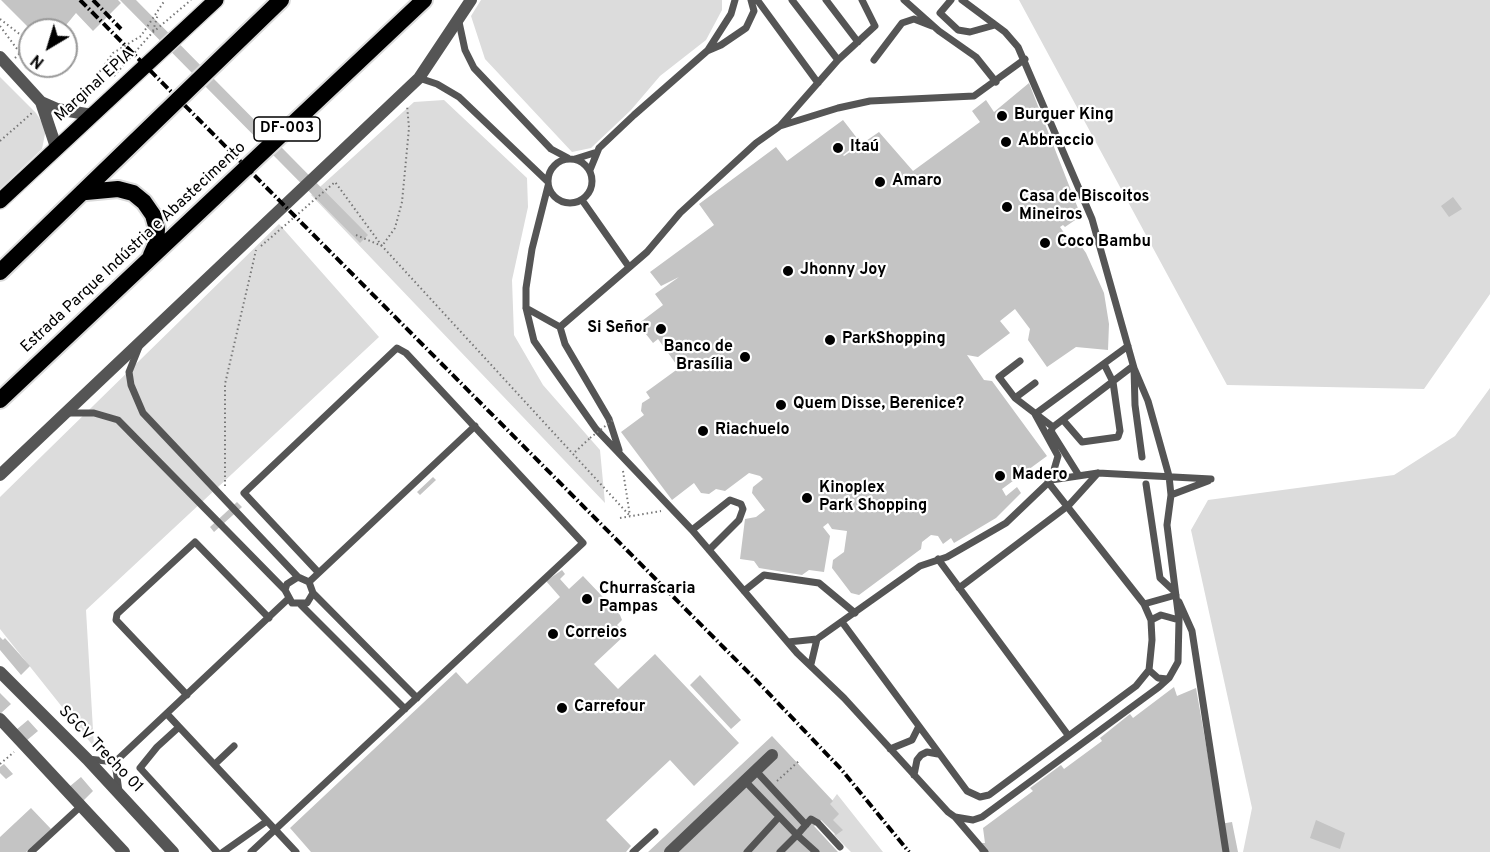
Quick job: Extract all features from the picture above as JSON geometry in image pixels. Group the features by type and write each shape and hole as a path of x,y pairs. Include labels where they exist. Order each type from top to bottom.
{"highway":[{"path":"264,16 274,0"},
{"path":"0,272 86,192 281,0"},
{"name":"Estrada Parque Indústria e Abastecimento","path":"0,400 424,0"},
{"path":"86,192 118,189 132,193 144,202 153,214 157,229 156,243 150,257"}],"main road":[{"name":"Marginal EPIA","path":"0,201 216,0"}],"street":[{"path":"0,475 64,413 140,345 419,78 459,22 471,0"},
{"path":"0,57 41,102 56,147"},
{"path":"41,102 57,109 92,115"},
{"name":"SGCV Trecho 01","path":"0,672 87,759 173,852"},
{"path":"0,719 124,852"},
{"path":"670,852 772,755"}],"lane":[{"path":"735,0 731,14 707,51 594,153 556,163 547,183 532,249 526,308 534,341 596,429 692,530 788,642 986,852"},
{"path":"753,1 767,0"},
{"path":"792,0 838,60"},
{"path":"826,0 858,42"},
{"path":"560,327 647,252 680,213 756,143 780,126 838,60 876,23 862,0"},
{"path":"904,0 939,31"},
{"path":"951,0 940,13 958,30 970,32 995,25"},
{"path":"962,0 995,25 1018,47 1025,58 1092,219 1133,367 1142,457"},
{"path":"707,51 721,45 746,28 754,11 753,1"},
{"path":"753,1 818,83"},
{"path":"874,60 907,20 921,21 976,57 996,82"},
{"path":"459,22 465,50 474,68 551,149 590,170"},
{"path":"780,126 838,108 870,101 968,98 996,82 1025,58"},
{"path":"419,78 436,84 459,97 547,183 553,195 561,201 569,203 582,200 590,192 593,182 590,170 594,153"},
{"path":"582,200 628,267"},
{"path":"526,308 560,327 565,344 611,420 620,452"},
{"path":"140,345 129,372 135,399 143,413 298,577 309,582 313,593 417,698"},
{"path":"1035,414 1128,346"},
{"path":"251,852 583,543 475,426 397,348 244,493 318,572"},
{"path":"1020,362 999,376 1015,398 1053,427"},
{"path":"1063,420 1079,440 1085,443 1118,437 1120,431 1113,382 1104,364"},
{"path":"788,642 817,639 920,566 1006,523 1050,481 1060,454 1051,431 1053,427 1133,367"},
{"path":"955,817 973,820 982,817 1169,678 1178,662 1179,620 1167,525 1171,495 1148,401 1133,367"},
{"path":"1015,398 1035,383"},
{"path":"64,413 106,414 118,420 285,590 288,600"},
{"path":"1035,414 1060,454 1078,474"},
{"path":"596,429 611,420"},
{"path":"309,582 475,426"},
{"path":"959,588 1069,506 1098,473"},
{"path":"1050,481 1078,474 1098,473 1211,479 1171,495"},
{"path":"842,622 918,728 967,791 980,797 989,795 1136,686 1149,670 1151,620 1144,604 1050,481"},
{"path":"1146,484 1160,578 1176,594 1192,631 1226,852"},
{"path":"692,530 730,500 741,504 743,509 739,520 709,550"},
{"path":"187,695 116,620 115,615 193,543 199,544 270,618"},
{"path":"938,559 1068,735"},
{"path":"744,591 764,575 819,583 855,613"},
{"path":"285,590 287,584 298,577"},
{"path":"301,605 307,603 313,593"},
{"path":"1144,604 1176,594"},
{"path":"87,759 115,762 288,600"},
{"path":"288,600 301,605 405,709"},
{"path":"1151,620 1161,615 1179,620"},
{"path":"811,664 817,639"},
{"path":"1149,670 1158,678 1169,678"},
{"path":"167,714 296,852"},
{"path":"179,727 157,747 140,768 217,852"},
{"path":"890,749 912,740 918,728"},
{"path":"215,764 234,746"},
{"path":"915,775 917,760 921,755 927,752 938,754"},
{"path":"115,762 119,793"},
{"path":"756,771 806,825"},
{"path":"745,781 816,852"},
{"path":"31,852 81,806"},
{"path":"747,852 779,817"},
{"path":"780,852 811,819 815,820 840,848"},
{"path":"223,852 267,821"},
{"path":"633,852 655,832"}],"path":[{"path":"75,108 113,53 141,36 165,0"},
{"path":"112,78 152,33 191,0"},
{"path":"152,33 159,11"},
{"path":"0,19 18,33"},
{"path":"0,26 18,49"},
{"path":"382,246 395,228 402,202 409,128 407,103 402,94"},
{"path":"0,141 23,123 41,102"},
{"path":"220,493 225,486 225,384 256,250 334,182 382,246 575,452 630,516"},
{"path":"356,235 382,246"},
{"path":"575,452 611,420"},
{"path":"620,452 630,516"},
{"path":"620,518 672,509"},
{"path":"0,764 23,744"},
{"path":"770,787 799,761"}],"shaded area":[{"path":"481,0 722,0 722,10 706,40 660,76 631,110 591,148 572,152 485,59 471,16"},
{"path":"1019,0 1490,0 1490,294 1424,389 1227,385"},
{"path":"0,77 36,113 46,129 42,149 0,189"},
{"path":"444,100 527,178 528,207 512,280 514,335 543,385 600,450 605,503 311,195 414,102"},
{"path":"279,224 379,337 86,610 94,747 0,629 0,497"},
{"path":"1490,388 1490,852 1243,852 1252,808 1191,530 1208,500 1394,475 1455,436"},
{"path":"837,794 883,852 851,852 834,835 839,829 830,819 829,805"}],"building":[{"path":"1,0 118,0 121,3 93,31 76,13 72,18 19,18"},
{"path":"120,0 136,0 368,235 360,243"},
{"name":"ParkShopping","path":"1029,83 1081,216 1065,227 1063,225 1060,227 1070,241 1077,240 1086,253 1104,293 1109,324 1108,350 1076,347 1047,367 1028,340 1030,329 1015,309 1000,321 1010,333 978,357 967,355 984,380 992,381 1047,456 1002,489 1006,496 1017,487 1021,493 996,518 954,543 951,538 943,544 938,536 931,535 922,542 921,549 859,595 851,593 832,568 833,560 844,552 847,531 832,529 828,523 823,527 830,536 824,572 809,570 802,575 759,568 754,561 740,559 745,519 756,517 765,510 752,493 753,487 763,479 749,473 725,491 716,489 709,494 701,493 694,483 672,500 621,432 644,415 641,411 642,403 650,398 646,392 679,368 658,339 653,343 638,324 663,305 655,294 679,277 661,286 650,272 714,225 699,204 776,147 787,161 843,120 860,142 844,156 879,132 913,171 980,122 972,111 986,100 994,112"},
{"path":"1453,197 1462,209 1449,217 1441,206"},
{"path":"433,477 436,480 420,495 417,492"},
{"path":"237,502 242,507 214,532 210,527"},
{"name":"Carrefour","path":"562,570 565,574 560,579 569,589 583,576 620,615 622,620 617,625 626,634 594,664 618,689 655,654 739,743 694,786 670,760 606,820 631,846 626,852 311,852 290,828 456,672 467,684 560,597 546,581"},
{"path":"0,637 3,640 5,638 30,666 21,675 0,650"},
{"path":"700,675 741,720 731,729 690,685"},
{"path":"1174,687 1177,696 1196,688 1220,824 1232,822 1238,852 979,852 978,843 985,843 983,828 1033,791 1030,788 1061,765 1064,769 1102,741 1100,738 1130,714 1133,718"},
{"path":"0,693 11,704 0,714"},
{"path":"28,720 38,731 26,741 16,730"},
{"path":"772,736 833,801 830,804 839,814 833,820 843,830 836,835 821,820 814,826 838,852 648,852"},
{"path":"4,764 13,774 6,779 0,773 0,767"},
{"path":"81,777 93,791 83,801 69,787"},
{"path":"31,808 51,829 26,852 0,852 0,837"},
{"path":"1316,820 1345,833 1340,849 1310,838"}],"railway":[{"path":"80,0 756,680 841,769 909,852"},
{"path":"93,0 121,29"}],"place":[{"name":"Burguer King","path":"1002,116"},
{"name":"Abbraccio","path":"1006,142"},
{"name":"Itaú","path":"838,148"},
{"name":"Amaro","path":"880,182"},
{"name":"Casa de Biscoitos Mineiros","path":"1007,207"},
{"name":"Coco Bambu","path":"1045,243"},
{"name":"Jhonny Joy","path":"788,271"},
{"name":"Si Señor","path":"661,329"},
{"name":"ParkShopping","path":"830,340"},
{"name":"Banco de Brasília","path":"745,357"},
{"name":"Quem Disse, Berenice?","path":"781,405"},
{"name":"Riachuelo","path":"703,431"},
{"name":"Madero","path":"1000,476"},
{"name":"Kinoplex Park Shopping","path":"807,498"},
{"name":"Churrascaria Pampas","path":"587,599"},
{"name":"Correios","path":"553,634"},
{"name":"Carrefour","path":"562,708"}]}
